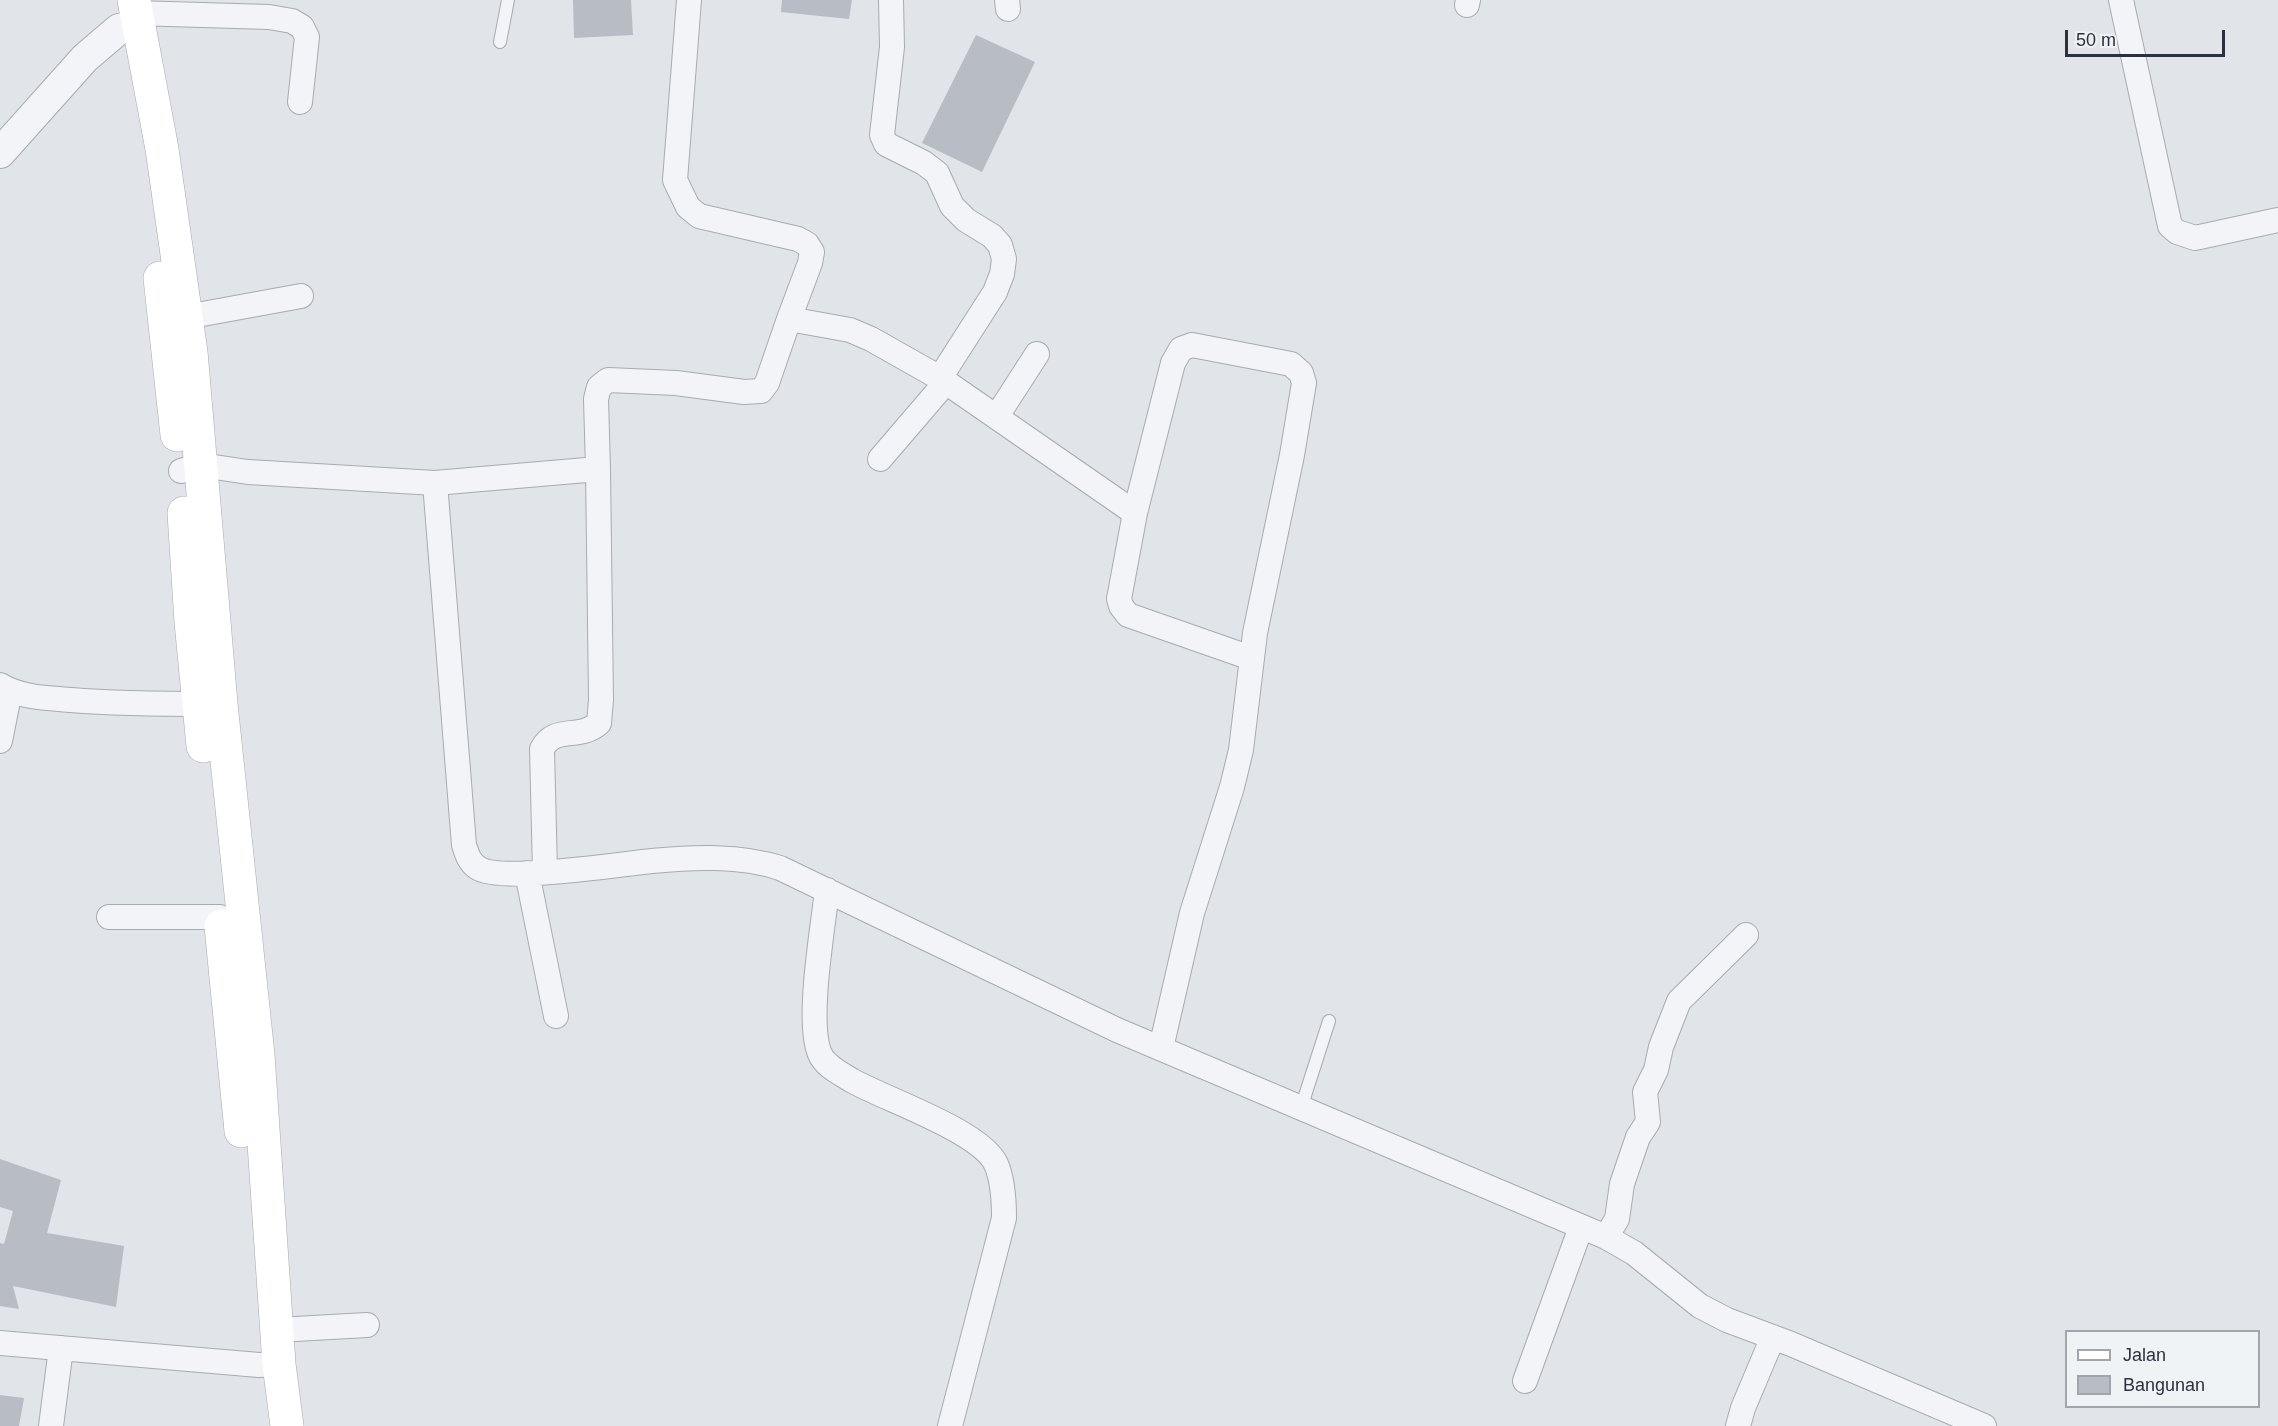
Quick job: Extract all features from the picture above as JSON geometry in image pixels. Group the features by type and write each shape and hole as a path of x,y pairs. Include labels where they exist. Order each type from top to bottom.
{"main road":[{"path":"128,13 162,149 186,317 191,468 210,704 220,916 269,1364 286,1426"},
{"path":"128,13 144,164 157,248 167,353 191,468"},
{"path":"210,704 258,1054 277,1330 269,1364 264,1426"}],"street":[{"path":"556,1016 536,873 542,749 547,739 591,730 599,723 601,700 596,399 599,387 608,380 676,384 744,392 761,391 767,383 810,264 812,252 807,244 798,239 699,216 688,207 675,180 689,0"},
{"path":"880,459 943,380 994,291 1002,274 1004,259 1000,245 992,236 966,220 952,206 937,173 924,163 886,144 882,135 892,47 891,0"},
{"path":"2121,0 2169,226 2177,232 2195,238 2278,220"},
{"path":"0,153 84,58 128,13 269,17 292,21 302,27 307,37 300,102"},
{"path":"186,317 301,296"},
{"path":"789,319 850,330 871,339 943,380 1135,513"},
{"path":"1161,1048 1192,913 1236,774 1241,750 1251,658 1304,383 1301,373 1291,364 1192,345 1181,349 1173,363 1135,513 1119,598 1121,606 1128,615 1251,658"},
{"path":"997,416 1037,354"},
{"path":"191,468 435,483 598,469"},
{"path":"435,483 464,845 468,858 478,868 493,873 536,873 655,861 736,859 760,862 780,868 1117,1030 1606,1238 1634,1253 1700,1306 1726,1320 1773,1337 1984,1426"},
{"path":"0,741 5,688 29,696 108,703 210,704"},
{"path":"826,890 814,1016 821,1056 831,1068 862,1086 974,1141 990,1155 996,1165 1001,1184 1004,1218 950,1426"},
{"path":"109,917 220,916"},
{"path":"1606,1238 1617,1219 1622,1184 1638,1137 1648,1122 1645,1092 1656,1070 1661,1047 1679,1001 1746,935"},
{"path":"1525,1381 1581,1227"},
{"path":"277,1330 367,1325"},
{"path":"1738,1426 1743,1408 1773,1337"},
{"path":"0,1343 269,1364"},
{"path":"51,1426 61,1348"}],"lane":[{"path":"500,42 508,0"},
{"path":"1301,1108 1329,1021"}],"building":[{"path":"573,0 631,0 633,35 574,38"},
{"path":"782,0 852,0 849,19 781,12"},
{"path":"976,35 1035,62 982,172 922,143"},
{"path":"0,1159 61,1180 47,1233 124,1246 116,1307 13,1286 19,1309 0,1306 0,1243 4,1244 13,1211 0,1207"},
{"path":"0,1395 24,1398 19,1426 0,1426"}]}
